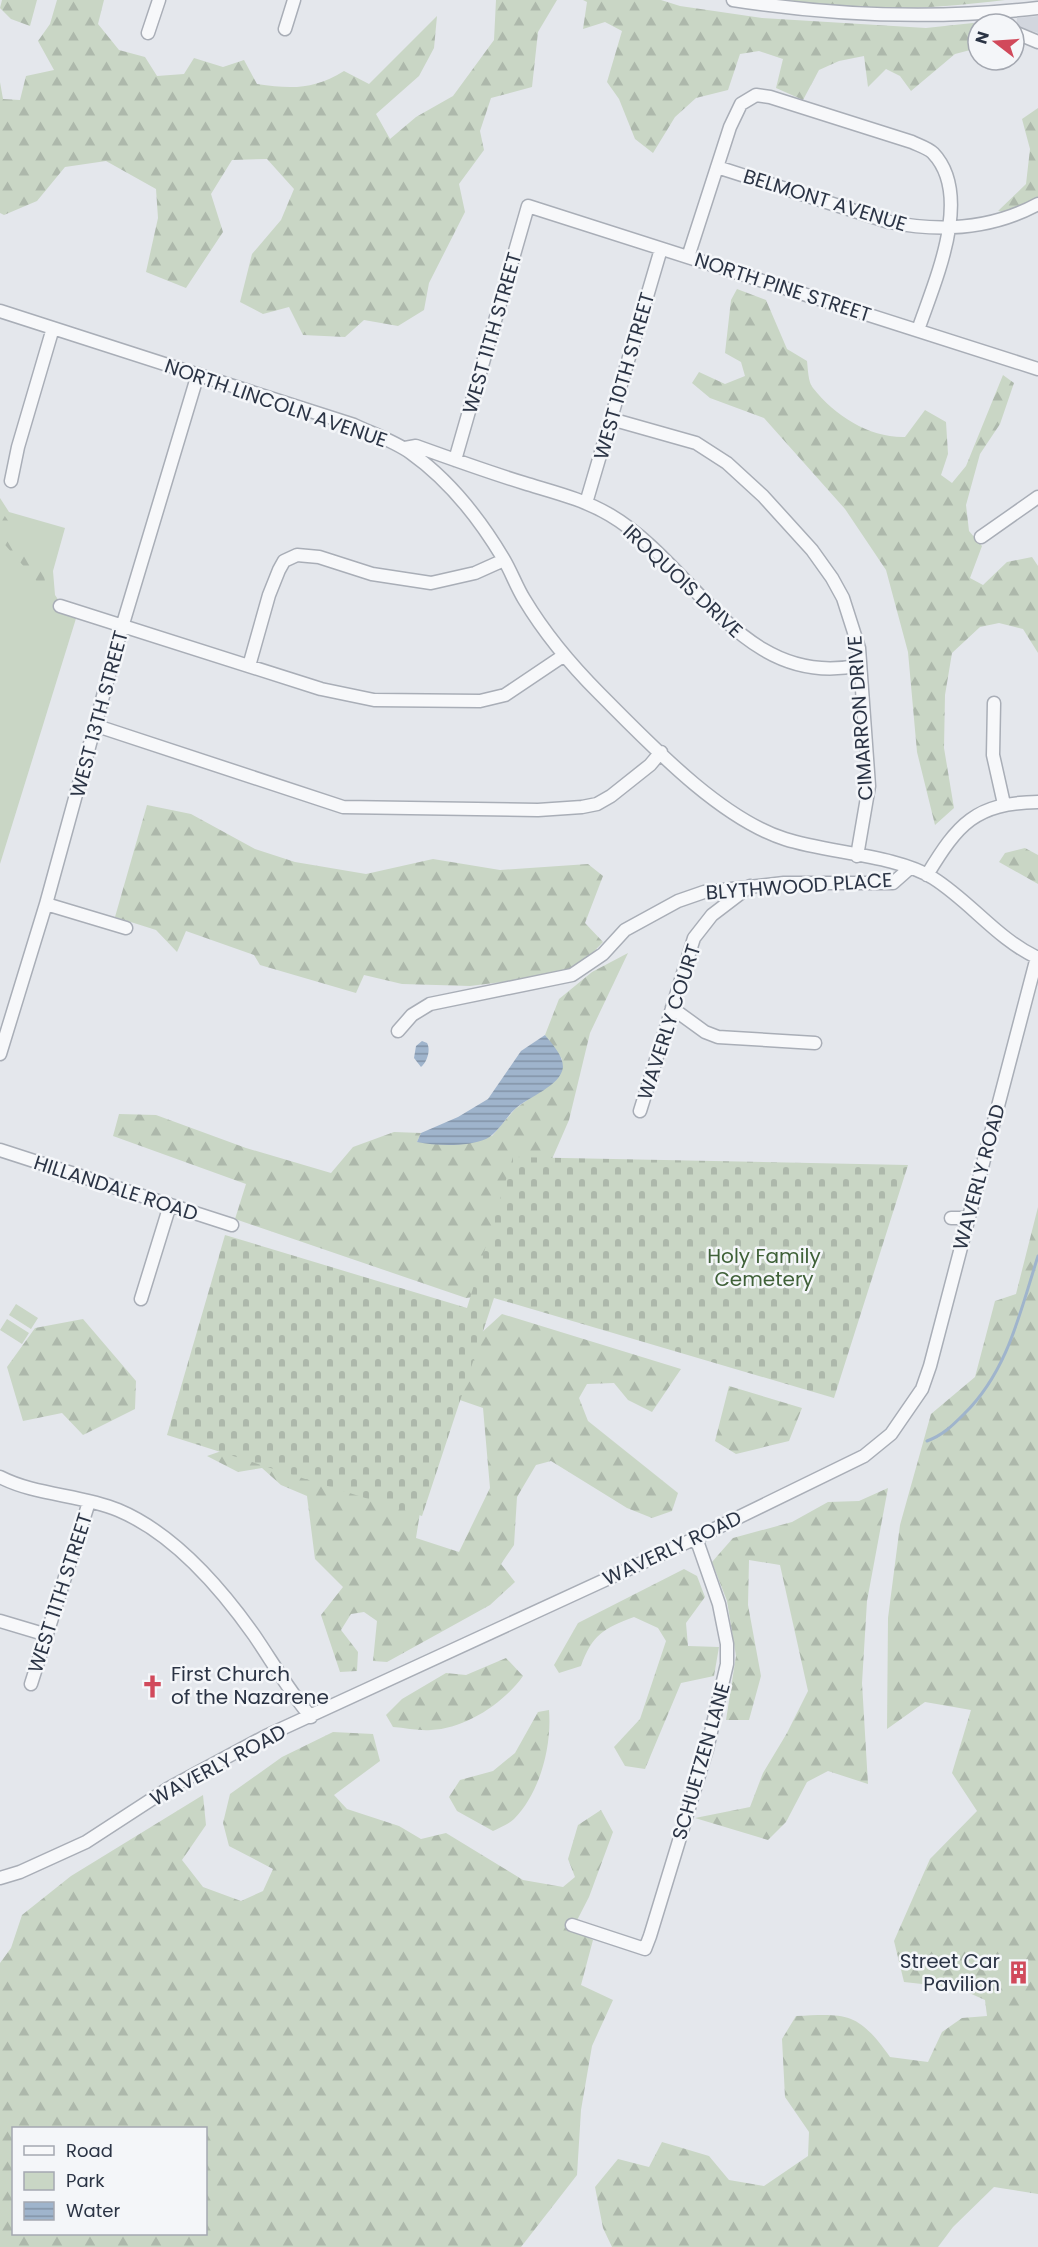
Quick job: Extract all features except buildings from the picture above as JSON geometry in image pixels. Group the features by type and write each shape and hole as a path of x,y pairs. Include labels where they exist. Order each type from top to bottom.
{"street":[{"path":"148,33 159,0"},
{"path":"285,29 294,0"},
{"path":"733,0 842,14 966,18"},
{"path":"1023,12 1038,8"},
{"path":"688,257 730,127 741,104 756,95 770,97 843,120 932,152 948,185 952,204 950,227 918,330"},
{"name":"BELMONT AVENUE","path":"717,167 889,222 918,228 950,227 1012,218 1038,204"},
{"name":"NORTH PINE STREET","path":"528,206 1038,369"},
{"name":"WEST 11TH STREET","path":"455,460 528,206"},
{"name":"WEST 10TH STREET","path":"586,503 661,249"},
{"name":"NORTH LINCOLN AVENUE","path":"0,311 354,425 405,448 457,494 478,519 504,560 524,598 563,656 661,752 731,812 781,838 910,868 927,875 1002,936 1038,957"},
{"path":"11,482 18,447 52,328"},
{"name":"WEST 13TH STREET","path":"0,1054 97,726 122,627 198,374"},
{"name":"CIMARRON DRIVE","path":"611,419 696,443 727,463 763,496 812,550 832,578 852,623 860,665 869,786 857,855"},
{"name":"IROQUOIS DRIVE","path":"405,448 416,446 586,503 610,515 637,534 735,631 756,647 778,658 823,668 860,665"},
{"path":"981,537 1038,497"},
{"path":"249,666 269,595 279,570 284,561 297,555 319,557 372,574 431,583 475,573 504,560"},
{"path":"60,606 321,689 374,700 480,701 505,695 563,656"},
{"path":"994,703 993,755 1004,804"},
{"path":"97,726 334,804 371,808 538,810 582,807 597,804 611,796 650,765 661,752"},
{"path":"927,875 948,840 966,821 1004,804 1038,802"},
{"name":"BLYTHWOOD PLACE","path":"398,1031 412,1015 430,1004 572,975 603,954 625,930 678,901 704,891 751,886 893,883 910,868"},
{"name":"WAVERLY COURT","path":"640,1111 694,938 712,915 751,886"},
{"path":"46,904 126,928"},
{"name":"WAVERLY ROAD","path":"0,1878 20,1872 86,1842 203,1769 696,1538 864,1456 891,1434 922,1389 930,1366 967,1218 1038,957"},
{"path":"672,1008 705,1032 718,1037 815,1043"},
{"name":"HILLANDALE ROAD","path":"0,1150 232,1226"},
{"path":"141,1299 170,1205"},
{"path":"951,1218 967,1218"},
{"path":"0,1478 35,1491 118,1510 170,1543 232,1607 293,1696 311,1717"},
{"name":"WEST 11TH STREET","path":"31,1684 89,1502"},
{"name":"SCHUETZEN LANE","path":"572,1925 645,1949 707,1749 727,1664 727,1644 719,1604 696,1538"},
{"path":"0,1622 47,1635"}],"shaded area":[{"path":"1038,16 1038,33 1026,29 1026,17"}],"green space":[{"path":"2,0 37,0 30,26 11,19 0,8"},
{"path":"57,0 104,0 98,24 119,50 145,57 157,76 184,74 194,58 223,67 244,60 257,84 281,87 312,85 344,71 369,84 437,16 434,48 419,76 376,114 390,139 416,117 453,96 494,40 496,0 557,0 538,32 532,87 491,98 480,131 484,150 459,184 465,212 429,283 424,310 398,326 364,320 345,337 303,335 289,307 263,314 240,302 252,254 281,220 294,189 267,159 232,160 211,194 223,232 186,288 146,272 158,218 156,189 106,161 65,167 37,201 4,215 0,213 0,82 3,99 20,100 26,76 54,70 38,41 50,24"},
{"path":"583,0 661,0 680,6 762,18 926,28 966,24 966,51 955,54 911,91 900,76 886,69 868,87 864,56 839,61 819,70 803,100 776,88 783,59 759,51 740,54 728,90 696,98 675,117 653,153 635,139 619,99 607,82 622,31 605,22 583,29 587,2"},
{"path":"788,0 1005,0 951,6 869,8"},
{"path":"1038,108 1038,197 1009,213 998,211 1026,184 1030,149 1022,119"},
{"path":"737,289 766,300 787,349 807,361 811,385 832,408 854,423 879,434 905,437 925,410 946,422 948,454 941,475 952,483 966,466 1003,375 1014,383 1000,424 980,454 966,505 969,531 982,546 970,578 983,585 1007,562 1032,557 1038,566 1038,653 1023,629 999,623 980,627 952,653 945,695 944,748 954,808 935,825 917,752 908,652 886,570 845,509 764,418 710,398 692,383 699,372 725,384 745,376 741,362 725,353 731,300"},
{"path":"0,498 9,512 65,528 53,571 55,595 59,601 78,612 0,864"},
{"path":"0,509 44,573 46,592 0,539"},
{"path":"147,805 191,814 255,849 295,862 366,874 433,859 500,870 588,864 603,876 585,923 603,942 581,965 550,976 470,986 402,984 364,975 356,993 260,965 254,955 186,931 177,952 156,930 115,917"},
{"path":"1025,848 1038,855 1038,884 999,862 1005,853"},
{"path":"628,953 590,1033 569,1120 549,1166 480,1296 466,1298 235,1219 246,1184 113,1136 119,1114 156,1115 246,1148 331,1173 353,1147 394,1132 421,1133 417,1142 492,1136 515,1109 556,1079 562,1059 545,1035 559,999 592,972"},
{"name":"Holy Family Cemetery","path":"513,1157 908,1165 834,1398 494,1298 422,1516 167,1435 225,1235 467,1308"},
{"path":"1038,1207 1038,2194 994,2187 953,2227 938,2247 612,2247 603,2228 595,2187 618,2159 649,2167 662,2142 709,2156 729,2180 764,2186 808,2156 809,2132 785,2097 782,2039 796,2016 828,2015 851,2019 870,2032 890,2057 928,2062 942,2032 962,2018 987,2016 985,2000 958,1988 904,1982 894,1941 930,1859 977,1811 952,1773 971,1710 925,1702 887,1729 888,1618 900,1525 931,1414 975,1377 995,1301 1016,1294"},
{"path":"16,1304 38,1318 31,1329 9,1315"},
{"path":"502,1314 681,1369 652,1412 628,1400 614,1383 587,1384 579,1398 588,1421 678,1493 672,1511 652,1518 627,1508 551,1461 536,1465 517,1497 514,1545 501,1564 515,1582 490,1605 387,1662 373,1661 377,1621 364,1612 351,1614 341,1630 358,1652 357,1671 340,1672 321,1615 343,1587 315,1559 307,1496 281,1485 262,1468 238,1472 207,1456 233,1447 423,1493 416,1538 459,1552 490,1488 483,1408 457,1399 479,1335"},
{"path":"7,1319 29,1333 22,1344 0,1330"},
{"path":"83,1319 136,1381 135,1409 83,1435 62,1413 23,1421 7,1367 35,1328"},
{"path":"729,1386 802,1408 789,1441 736,1454 715,1441"},
{"path":"888,1488 867,1601 862,1683 868,1784 828,1771 807,1782 786,1822 768,1840 695,1818 750,1807 763,1773 808,1691 780,1565 749,1560 748,1605 761,1676 749,1720 726,1720 736,1656 727,1601 712,1562 733,1538 792,1522 828,1502 859,1501"},
{"path":"684,1569 697,1576 705,1597 686,1623 688,1646 719,1647 714,1676 681,1683 645,1769 625,1766 614,1747 640,1719 666,1641 658,1628 634,1617 600,1634 585,1655 581,1666 559,1673 554,1665 578,1623"},
{"path":"506,1658 523,1676 495,1705 470,1720 444,1728 422,1730 393,1727 386,1715 402,1699 446,1673 466,1675"},
{"path":"549,1710 548,1739 542,1768 531,1796 514,1819 493,1831 457,1811 449,1797 460,1780 493,1771 515,1753 538,1712"},
{"path":"333,1732 373,1734 380,1761 334,1795 347,1809 399,1826 421,1839 446,1833 523,1880 563,1887 575,1877 568,1859 578,1825 601,1810 613,1832 589,1897 572,1930 593,1940 581,1985 613,2000 592,2046 581,2110 577,2175 521,2247 0,2247 0,1963 11,1948 22,1915 71,1876 203,1795 206,1825 182,1860 203,1887 241,1901 263,1891 273,1869 229,1846 223,1823 230,1794 282,1757"}],"water":[{"path":"545,1035 561,1058 563,1067 561,1074 550,1085 515,1109 490,1136 478,1142 461,1145 417,1142 421,1133 458,1117 488,1099 521,1051"},
{"path":"422,1041 427,1043 429,1049 427,1059 421,1067 414,1058 416,1046"}],"waterway":[{"path":"927,1441 943,1433 964,1414 992,1379 1011,1340 1038,1256"}],"place":[{"name":"First Church of the Nazarene","path":"153,1686"},
{"name":"Street Car Pavilion","path":"1018,1973"}]}
